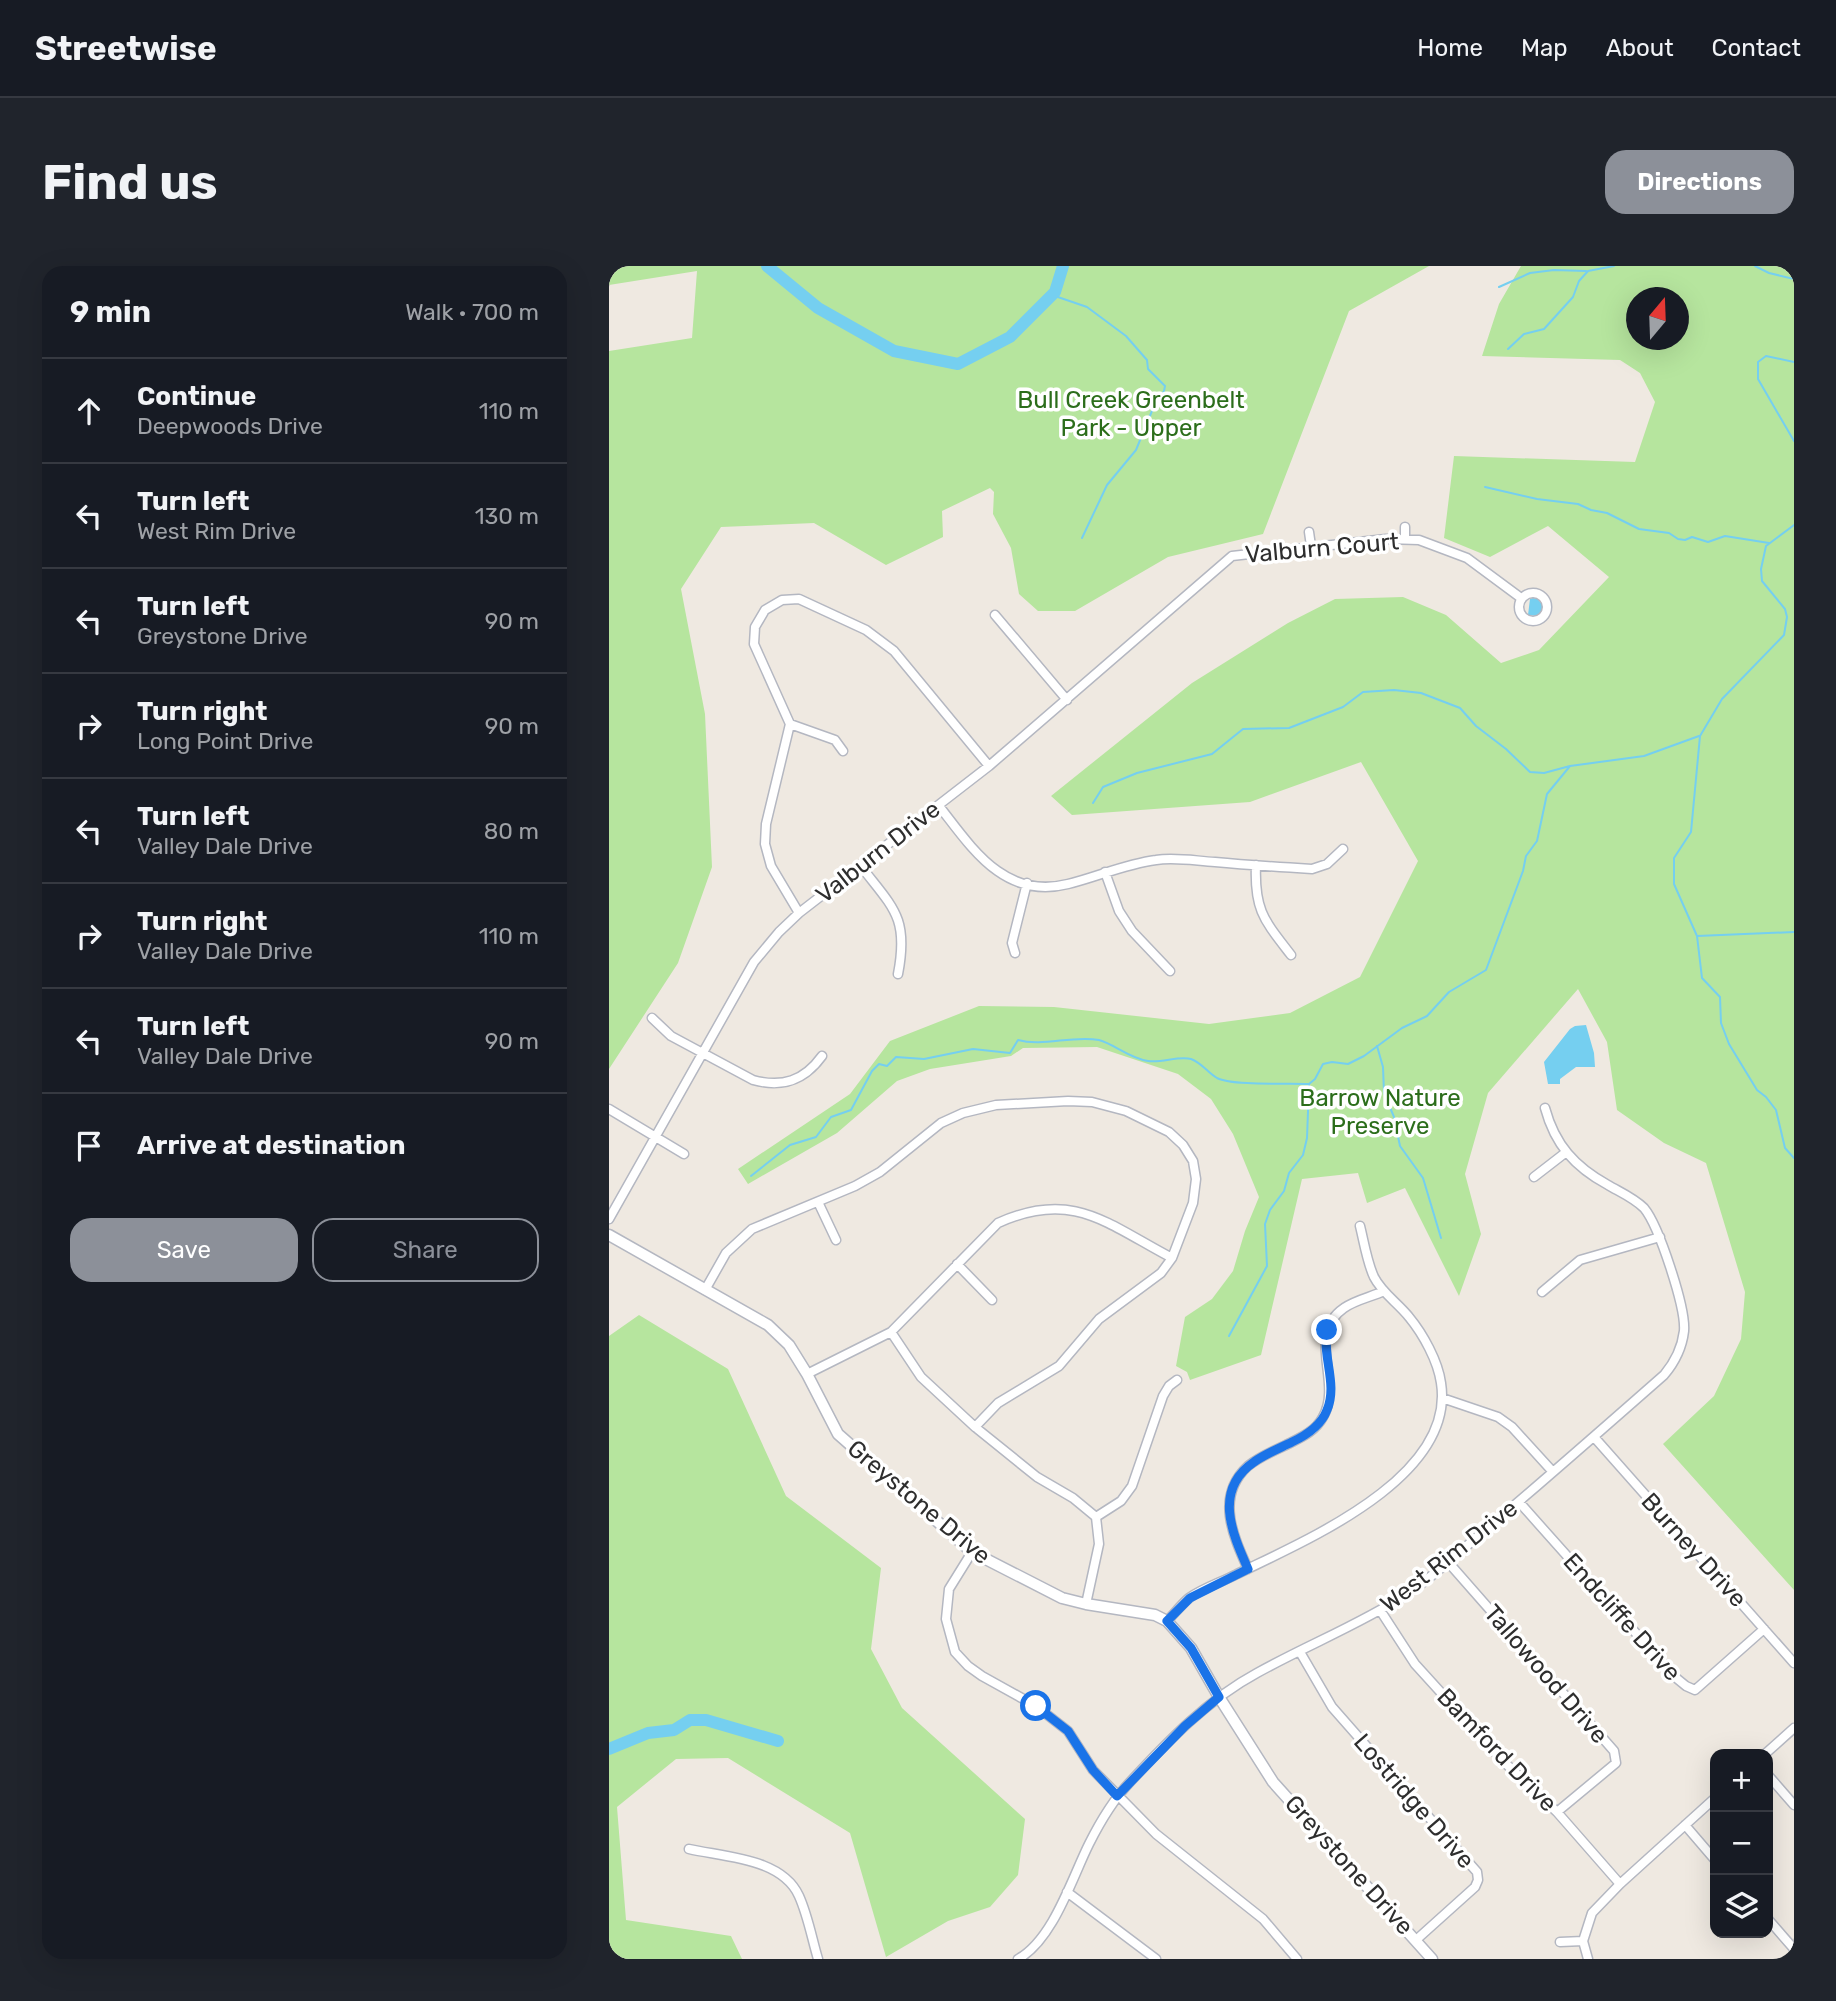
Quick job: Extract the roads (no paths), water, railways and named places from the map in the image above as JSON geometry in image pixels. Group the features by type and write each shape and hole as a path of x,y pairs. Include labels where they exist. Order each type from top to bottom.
{"street":[{"path":"1405,527 1405,539"},
{"path":"1309,532 1311,546"},
{"name":"Valburn Court","path":"1232,556 1311,546 1405,539 1436,545 1467,558 1521,598"},
{"name":"Valburn Drive","path":"609,1219 754,962 779,932 799,913 989,766 1232,556"},
{"path":"799,913 772,866 765,844 766,824 790,724 754,644 755,627 765,610 782,600 799,599 866,629 894,651 989,766"},
{"path":"995,615 1067,701"},
{"path":"790,724 835,740 843,751"},
{"path":"939,806 987,865 1004,876 1027,884 1066,885 1156,860 1312,869 1328,864 1343,849"},
{"path":"1256,865 1255,889 1263,919 1291,956"},
{"path":"860,866 894,910 901,926 903,941 898,974"},
{"path":"1105,872 1119,911 1132,930 1170,971"},
{"path":"1015,953 1012,943 1027,884"},
{"path":"652,1018 671,1035 753,1080 779,1085 812,1070 822,1056"},
{"path":"705,1290 726,1253 743,1236 765,1222 855,1186 880,1172 941,1123 963,1113 996,1105 1092,1102 1126,1111 1169,1132 1183,1145 1193,1161 1196,1179 1193,1203 1171,1258 1161,1273 1099,1319 1059,1366 998,1403 975,1427"},
{"name":"West Rim Drive","path":"1020,1959 1033,1949 1042,1936 1117,1796 1185,1726 1219,1697 1257,1673 1380,1611 1410,1592 1519,1502 1664,1375 1677,1355 1684,1319 1660,1237 1652,1219 1632,1198 1586,1172 1565,1153 1556,1140 1545,1108"},
{"path":"609,1109 684,1154"},
{"path":"1534,1177 1565,1153"},
{"path":"818,1202 836,1240"},
{"path":"807,1374 891,1332 998,1223 1018,1214 1052,1208 1071,1209 1095,1217 1171,1258"},
{"path":"1167,1621 1190,1598 1330,1529 1395,1481 1428,1445 1439,1416 1442,1398 1437,1368 1410,1318 1374,1278 1360,1226"},
{"name":"Greystone Drive","path":"609,1235 768,1325 779,1334 807,1374 838,1434 972,1552 1062,1598 1155,1615 1167,1621 1191,1648 1273,1782 1432,1959"},
{"path":"1542,1292 1580,1260 1660,1237"},
{"path":"957,1264 992,1300"},
{"path":"1248,1569 1235,1541 1228,1512 1239,1476 1256,1460 1301,1437 1321,1422 1331,1397 1325,1354 1327,1330 1345,1307 1384,1292"},
{"path":"891,1332 921,1377 975,1427 1037,1477 1073,1498 1095,1517 1099,1544 1086,1604"},
{"path":"1095,1517 1121,1500 1132,1486 1163,1396 1177,1380"},
{"path":"1442,1398 1498,1417 1512,1427 1553,1472"},
{"name":"Burney Drive","path":"1594,1437 1794,1663"},
{"name":"Endcliffe Drive","path":"1519,1502 1686,1686 1695,1690 1764,1629"},
{"path":"972,1552 949,1589 946,1619 955,1652 968,1667 1036,1706 1068,1731 1093,1770 1117,1796 1173,1849 1263,1919 1297,1959"},
{"name":"Tallowood Drive","path":"1448,1562 1614,1751 1616,1763 1557,1812"},
{"name":"Bamford Drive","path":"1380,1611 1415,1664 1504,1762 1557,1812 1620,1884"},
{"name":"Lostridge Drive","path":"1300,1651 1332,1707 1477,1872 1475,1886 1416,1940"},
{"path":"1771,1749 1794,1728"},
{"path":"1773,1781 1794,1805"},
{"path":"1588,1959 1583,1941 1592,1913 1710,1802"},
{"path":"1685,1825 1710,1854"},
{"path":"688,1849 762,1865 779,1873 792,1884 799,1897 818,1959"},
{"path":"1067,1892 1156,1959"},
{"path":"1773,1925 1794,1949"},
{"path":"1560,1941 1583,1941"}],"water":[{"path":"1530,599 1538,599 1543,606 1542,612 1537,616 1528,615"},
{"path":"1586,1025 1595,1067 1576,1067 1560,1079 1560,1084 1548,1084 1544,1062 1570,1029"}],"waterway":[{"path":"767,266 818,308 894,351 958,364 1010,337 1055,292 1063,266"},
{"path":"1508,349 1524,334 1544,329 1573,297 1579,281 1588,271 1614,266"},
{"path":"1755,266 1769,273 1794,279"},
{"path":"1499,287 1530,273 1554,270 1586,271"},
{"path":"1052,295 1087,307 1126,336 1147,360 1148,369 1165,386 1136,450 1107,485 1082,538"},
{"path":"1794,362 1766,356 1758,362 1758,379 1794,441"},
{"path":"1485,487 1537,499 1578,504 1607,513 1639,529 1669,533 1678,539 1692,537 1708,542 1725,536 1769,543"},
{"path":"1794,525 1766,546 1761,569 1762,581 1785,609 1787,617 1784,635 1722,699 1700,736 1691,832 1674,858 1674,884 1697,936 1702,978 1720,997 1721,1023 1729,1044 1757,1090 1776,1110 1785,1148 1794,1158"},
{"path":"1093,803 1103,787 1137,773 1212,754 1243,729 1289,728 1343,707 1363,692 1394,690 1421,693 1460,708 1476,726 1530,772 1544,773 1570,766 1644,756 1699,736"},
{"path":"751,1176 790,1145 816,1137 831,1117 851,1110 872,1071 879,1064 887,1066 896,1057 924,1059 973,1049 1010,1053 1018,1040 1037,1042 1089,1039 1105,1042 1148,1061 1191,1059 1225,1081 1309,1084 1323,1064 1348,1064 1364,1056 1402,1028 1427,1016 1449,992 1486,970 1523,871 1526,856 1537,841 1547,794 1570,766"},
{"path":"1697,936 1794,932"},
{"path":"1377,1046 1383,1067 1384,1093 1394,1117 1400,1146 1423,1178 1441,1238"},
{"path":"1229,1336 1267,1266 1265,1224 1270,1210 1284,1191 1289,1173 1303,1155 1307,1138 1309,1085"},
{"path":"609,1749 648,1733 674,1730 690,1720 706,1720 778,1741"}],"park label":[{"name":"Bull Creek Greenbelt Park - Upper","path":"1131,414"},
{"name":"Barrow Nature Preserve","path":"1380,1112"}]}
